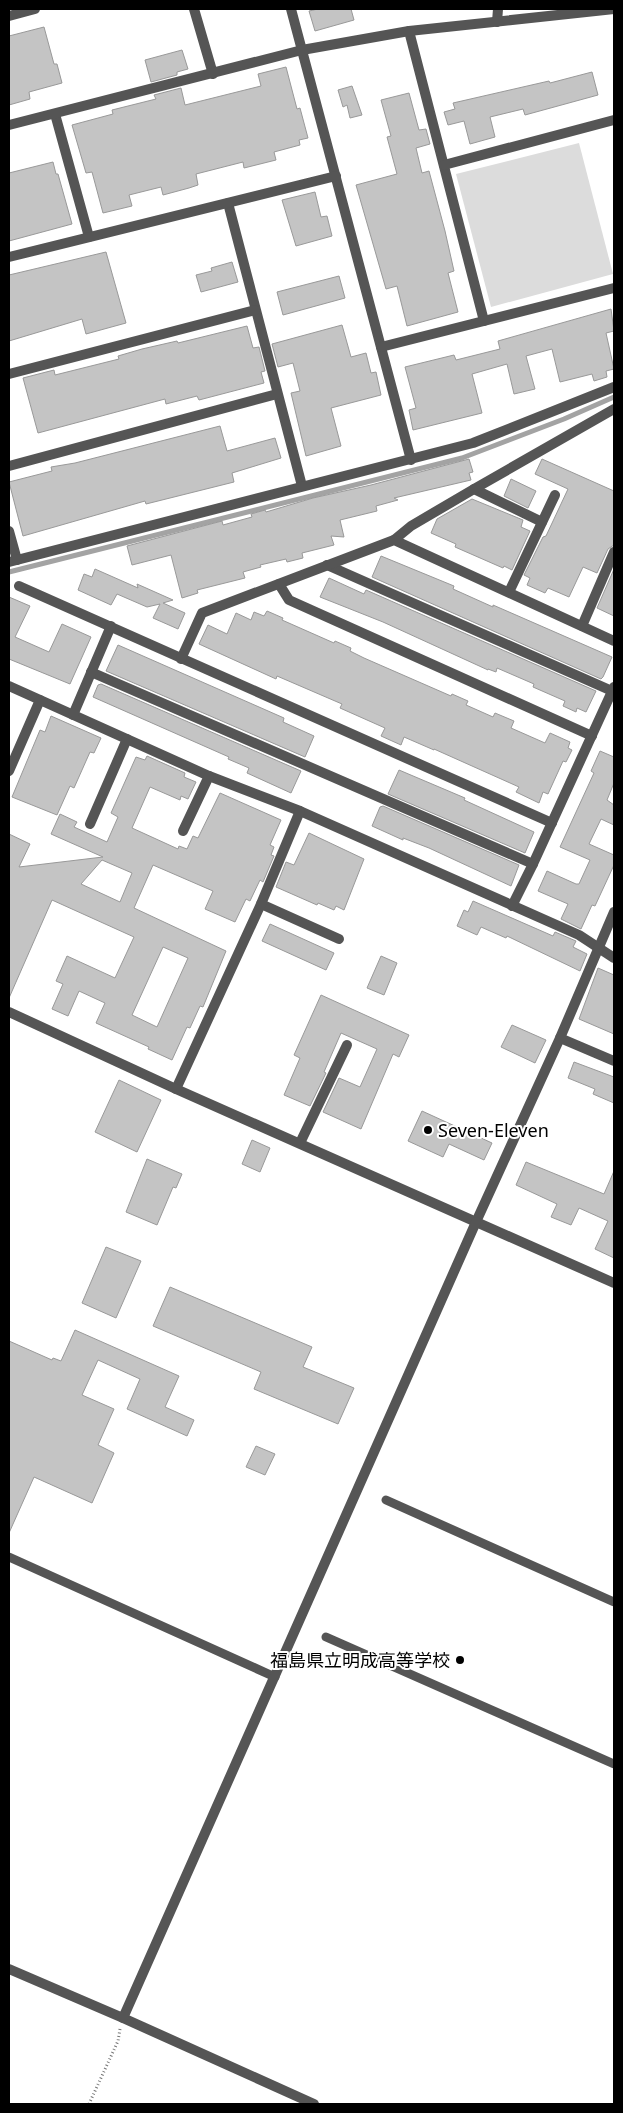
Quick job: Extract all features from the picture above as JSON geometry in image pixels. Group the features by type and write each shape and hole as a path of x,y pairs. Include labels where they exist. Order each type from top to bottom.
{"street":[{"path":"9,16 35,9"},
{"path":"194,9 213,74"},
{"path":"291,9 411,460"},
{"path":"497,22 498,9"},
{"path":"9,126 302,50 410,32 614,10"},
{"path":"410,32 484,321"},
{"path":"55,114 89,237"},
{"path":"444,166 614,120"},
{"path":"9,257 336,176"},
{"path":"228,203 302,486"},
{"path":"381,347 614,288"},
{"path":"9,374 255,310"},
{"path":"9,531 13,560 473,443 614,387"},
{"path":"9,466 277,394"},
{"path":"181,659 202,613 394,540 411,526 614,409"},
{"path":"474,489 542,522"},
{"path":"509,592 555,495"},
{"path":"394,540 614,641"},
{"path":"582,626 614,552"},
{"path":"327,565 613,688 534,864 512,906"},
{"path":"278,584 289,600 592,736"},
{"path":"19,586 552,823"},
{"path":"73,715 111,626"},
{"path":"91,672 534,864"},
{"path":"9,686 209,776 300,811 579,935 614,958"},
{"path":"9,771 40,700"},
{"path":"90,824 127,739"},
{"path":"184,831 209,776"},
{"path":"176,1089 261,904 300,811"},
{"path":"261,904 339,939"},
{"path":"123,2018 476,1222 560,1038 614,912"},
{"path":"9,1012 176,1089 614,1283"},
{"path":"560,1038 614,1061"},
{"path":"300,1143 347,1045"},
{"path":"9,1969 314,2104"}],"lane":[{"path":"386,1500 614,1602"},
{"path":"9,1557 275,1677"},
{"path":"326,1637 614,1764"}],"path":[{"path":"89,2104 118,2041 123,2018"}],"shaded area":[{"path":"579,143 613,274 491,307 456,174"}],"building":[{"path":"318,9 351,9 354,20 315,31 309,11"},
{"path":"44,27 54,64 57,64 62,83 29,92 30,99 9,105 9,36"},
{"path":"182,50 188,69 177,72 177,75 151,82 145,60"},
{"path":"286,67 297,109 300,108 308,138 299,140 300,145 274,152 276,160 244,168 243,162 196,174 198,185 189,188 163,195 161,187 129,195 132,206 103,213 92,172 86,173 72,125 113,114 112,110 156,99 154,95 181,88 185,105 261,86 258,74"},
{"path":"592,72 598,95 525,115 523,109 490,117 495,137 470,144 464,121 448,125 444,112 455,109 453,103 549,81 550,83"},
{"path":"352,86 362,115 350,118 347,105 343,107 338,90"},
{"path":"409,93 419,130 426,129 430,144 416,148 422,173 429,171 445,231 454,271 448,273 458,312 407,326 397,286 386,289 356,185 397,174 387,137 391,136 381,100"},
{"path":"53,162 72,224 9,241 9,173"},
{"path":"315,192 321,217 327,216 332,236 296,246 282,200"},
{"path":"106,252 126,323 86,334 82,319 9,341 9,275"},
{"path":"232,262 238,282 201,292 196,275 212,271 211,268"},
{"path":"339,276 345,298 283,315 277,292"},
{"path":"611,309 614,331 606,333 614,369 606,371 607,377 594,381 592,374 560,382 552,349 526,356 535,389 514,394 507,364 472,374 482,413 413,430 409,410 416,408 405,367 454,355 456,360 500,349 498,341"},
{"path":"342,325 351,357 366,353 371,373 376,372 381,395 331,408 341,446 306,456 291,393 300,391 293,363 278,367 272,344"},
{"path":"247,326 253,348 259,347 265,371 261,372 264,383 199,400 197,396 166,404 165,399 38,433 23,378 54,370 55,375 119,359 118,356 142,349 177,341 178,343"},
{"path":"220,426 227,451 275,438 281,458 232,473 234,482 146,504 145,501 23,536 9,482 52,471 51,467 75,463"},
{"path":"469,459 473,472 469,473 471,480 394,498 398,500 376,506 377,511 340,520 344,537 331,536 334,545 302,553 303,558 287,562 286,559 260,565 261,567 243,572 245,578 197,590 198,593 182,598 171,555 132,565 127,546 222,521 223,525 252,517 251,514 265,510 266,512 313,498"},
{"path":"542,459 614,491 614,545 608,549 597,573 583,567 569,597 548,588 545,593 527,585 530,578 524,575 543,537 546,536 568,489 535,474"},
{"path":"511,479 536,491 528,508 504,496"},
{"path":"472,499 523,520 521,527 530,531 512,570 504,566 503,568 455,547 456,544 431,533 437,519"},
{"path":"381,556 454,586 453,589 493,607 493,605 612,657 603,677 601,679 372,577"},
{"path":"95,569 138,588 137,584 173,600 163,603 185,613 178,629 153,618 160,604 147,607 117,594 111,605 78,590 84,574 92,577"},
{"path":"614,569 614,616 597,608"},
{"path":"329,578 364,594 366,590 596,691 586,712 577,708 576,712 563,706 565,701 533,687 534,684 497,668 496,672 488,670 383,622 320,597"},
{"path":"9,597 30,606 15,637 49,652 62,624 91,637 70,684 9,659"},
{"path":"267,611 283,618 282,620 334,643 335,641 351,648 350,651 364,658 451,696 452,694 468,701 466,705 493,717 495,713 514,721 511,728 545,743 550,733 570,742 568,748 572,750 566,762 563,761 548,794 543,792 539,803 516,792 519,787 434,749 404,737 401,745 381,736 385,728 340,708 342,704 277,676 276,679 199,644 208,625 227,634 236,613 251,620 254,612 264,616"},
{"path":"118,645 284,718 283,722 314,736 305,757 106,671"},
{"path":"101,684 301,771 291,793 247,773 249,768 228,759 229,757 93,697 98,685"},
{"path":"51,716 101,738 94,753 90,752 74,788 70,786 57,815 12,797 40,730 45,732"},
{"path":"600,751 614,757 614,783 607,800 614,805 614,825 601,819 589,844 614,855 614,865 595,906 592,905 581,929 561,919 568,904 538,891 547,871 579,884 590,860 560,847 594,773 591,771"},
{"path":"147,756 185,773 184,777 196,782 188,799 181,796 180,800 150,787 132,828 178,849 179,846 187,849 193,836 198,838 220,793 281,820 270,845 274,847 271,855 274,856 263,882 260,880 250,901 246,899 235,922 205,909 213,891 153,865 134,908 226,951 203,1007 200,1006 190,1028 187,1027 172,1060 148,1049 149,1047 96,1023 105,1003 79,991 68,1016 52,1009 63,984 56,981 67,956 115,978 134,937 52,900 9,998 9,834 30,844 19,867 103,857 51,834 60,814 77,822 74,827 107,842 118,817 111,813 136,757 145,760","holes":["102,860 132,873 120,902 81,884","163,947 188,958 157,1027 132,1015"]},
{"path":"399,770 465,798 464,800 534,832 525,853 388,794"},
{"path":"383,806 519,865 511,886 429,848 403,838 403,840 372,826 380,807"},
{"path":"309,833 364,859 344,910 336,906 334,910 318,903 317,905 276,887 286,862 294,865"},
{"path":"473,901 553,936 555,932 576,941 573,947 587,954 580,971 507,936 506,938 481,927 477,935 457,926 464,910 468,912"},
{"path":"270,924 334,953 326,970 262,941"},
{"path":"381,956 397,963 384,995 367,988"},
{"path":"598,968 614,975 614,1034 579,1019"},
{"path":"321,995 409,1035 399,1057 393,1054 361,1129 323,1112 339,1078 360,1087 377,1049 341,1033 324,1072 326,1073 310,1106 284,1095 300,1058 294,1055"},
{"path":"512,1025 546,1040 535,1063 501,1047"},
{"path":"574,1062 614,1077 614,1103 593,1094 595,1089 568,1078"},
{"path":"119,1080 161,1100 137,1152 95,1132"},
{"path":"422,1111 492,1143 484,1160 449,1144 443,1157 408,1141"},
{"path":"252,1140 270,1148 260,1172 242,1164"},
{"path":"147,1159 182,1174 176,1188 173,1187 157,1225 126,1212"},
{"path":"526,1162 604,1194 614,1171 614,1258 595,1249 608,1221 579,1208 571,1225 551,1217 557,1204 516,1185"},
{"path":"106,1247 141,1261 116,1318 82,1303"},
{"path":"170,1287 312,1347 303,1367 354,1388 338,1424 254,1389 261,1372 153,1326"},
{"path":"75,1330 179,1376 165,1407 194,1420 187,1436 127,1409 140,1379 98,1360 82,1395 114,1409 98,1445 114,1453 92,1503 34,1477 9,1533 9,1341 52,1360 53,1358 61,1361"},
{"path":"256,1446 275,1454 265,1475 246,1467"}],"waterway":[{"path":"9,572 462,458 564,419 614,397"}],"place":[{"name":"Seven-Eleven","path":"428,1130"},
{"name":"福島県立明成高等学校","path":"460,1660"}]}
